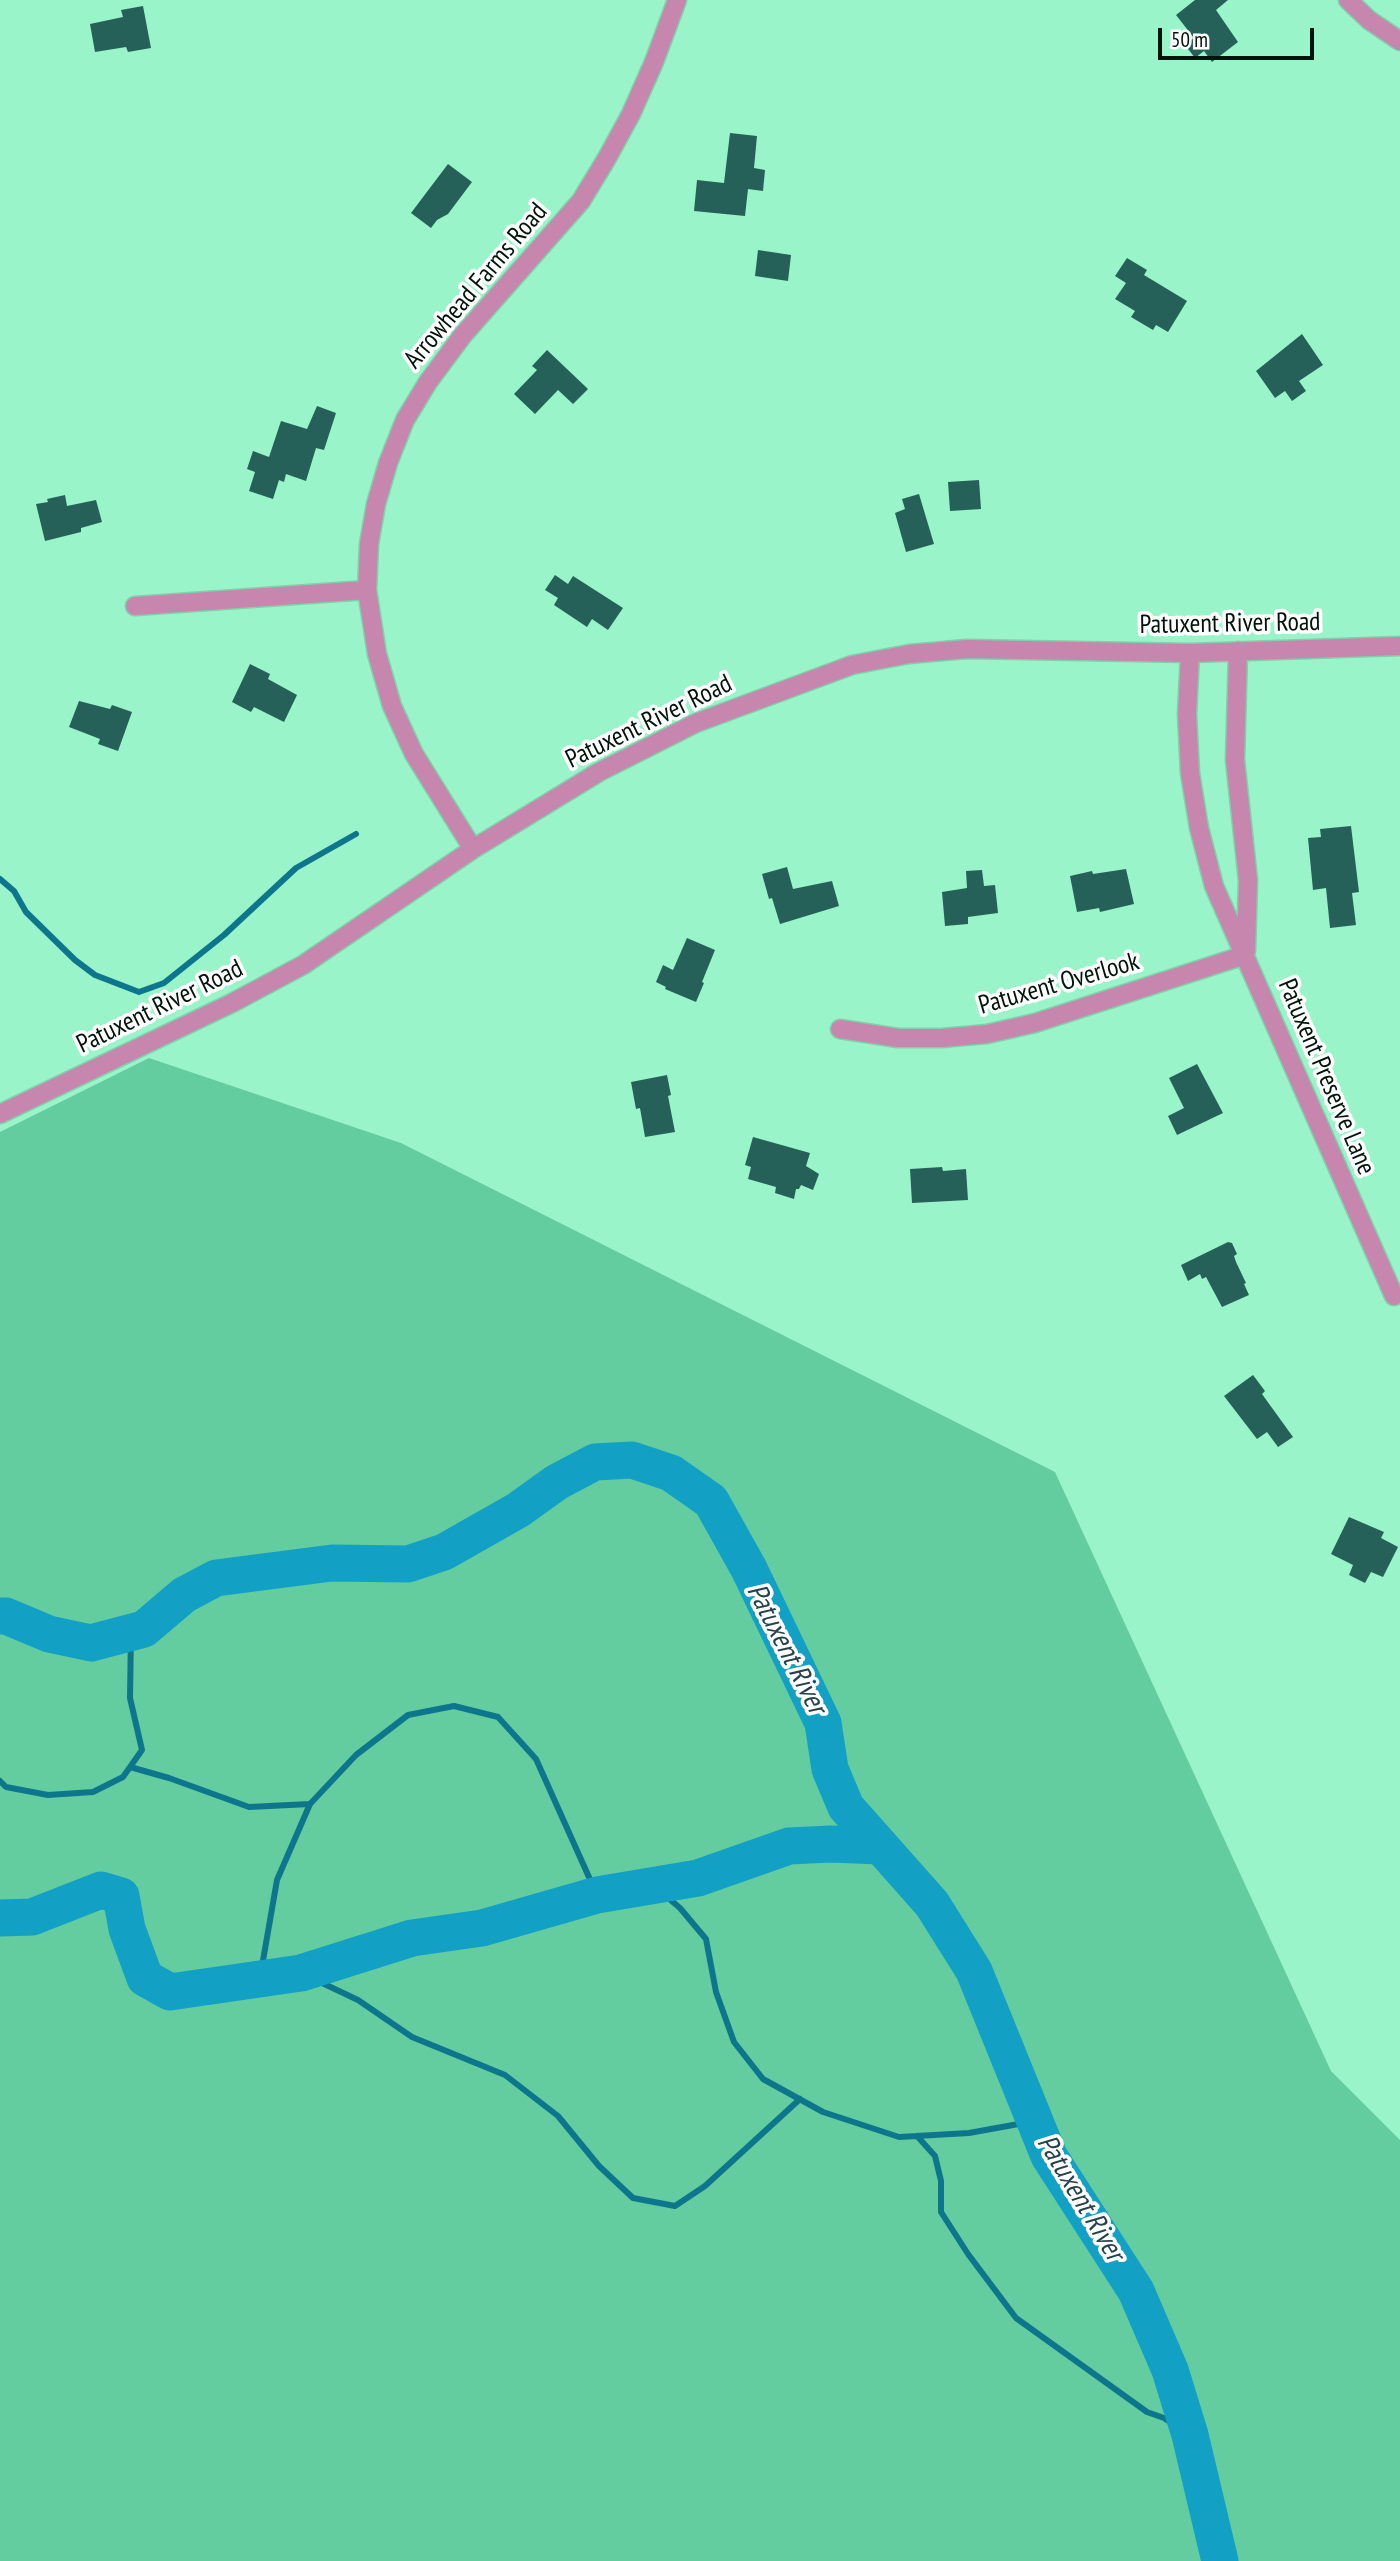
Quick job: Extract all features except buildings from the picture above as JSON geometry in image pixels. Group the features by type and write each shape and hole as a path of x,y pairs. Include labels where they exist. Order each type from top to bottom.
{"street":[{"name":"Arrowhead Farms Road","path":"473,849 414,754 392,706 377,654 368,590 369,544 376,504 405,420 428,382 463,335 581,201 631,114 677,0"},
{"path":"1348,0 1369,20 1400,41"},
{"path":"135,606 368,590"},
{"name":"Patuxent River Road","path":"0,1114 232,1003 303,965 473,849 598,772 696,723 852,665 909,654 967,649 1190,653 1400,646"},
{"name":"Patuxent Preserve Lane","path":"1238,651 1235,760 1248,880 1245,954"},
{"name":"Patuxent Preserve Lane","path":"1190,653 1187,713 1191,773 1199,828 1214,886 1394,1296"},
{"name":"Patuxent Overlook","path":"840,1029 898,1038 987,1034 1035,1023 1245,954"}],"green space":[{"path":"149,1058 401,1143 1055,1472 1331,2071 1400,2140 1400,2561 0,2561 0,1132"}],"waterway":[{"path":"0,879 14,891 26,912 75,960 95,975 139,992 164,983 224,935 296,868 356,834"},
{"name":"Patuxent River","path":"0,1616 49,1634 91,1643 144,1629 184,1595 216,1578 332,1563 408,1564 444,1552 518,1510 557,1482 595,1462 632,1460 671,1473 711,1501 749,1569 823,1723 830,1769 846,1807 932,1904 974,1971 1049,2156 1136,2291 1170,2370 1190,2435 1220,2561"},
{"path":"0,1781 6,1787 48,1795 93,1792 123,1777 142,1750 130,1698 131,1633"},
{"path":"261,1972 277,1880 310,1804 356,1755 408,1715 454,1706 498,1717 536,1759 597,1895"},
{"path":"130,1767 249,1807 310,1804"},
{"path":"0,1918 32,1917 101,1890 121,1896 127,1929 145,1978 170,1992 301,1973 412,1938 482,1928 597,1895 698,1878 789,1846 879,1846"},
{"path":"654,1886 680,1908 706,1939 716,1992 734,2042 763,2079 823,2112 899,2137 969,2133 1035,2121"},
{"path":"301,1973 358,2000 412,2037 505,2075 558,2116 599,2166 633,2198 675,2206 705,2186 800,2099"},
{"path":"917,2136 935,2156 941,2181 941,2212 968,2254 1016,2318 1147,2412 1164,2418 1190,2435"}]}
